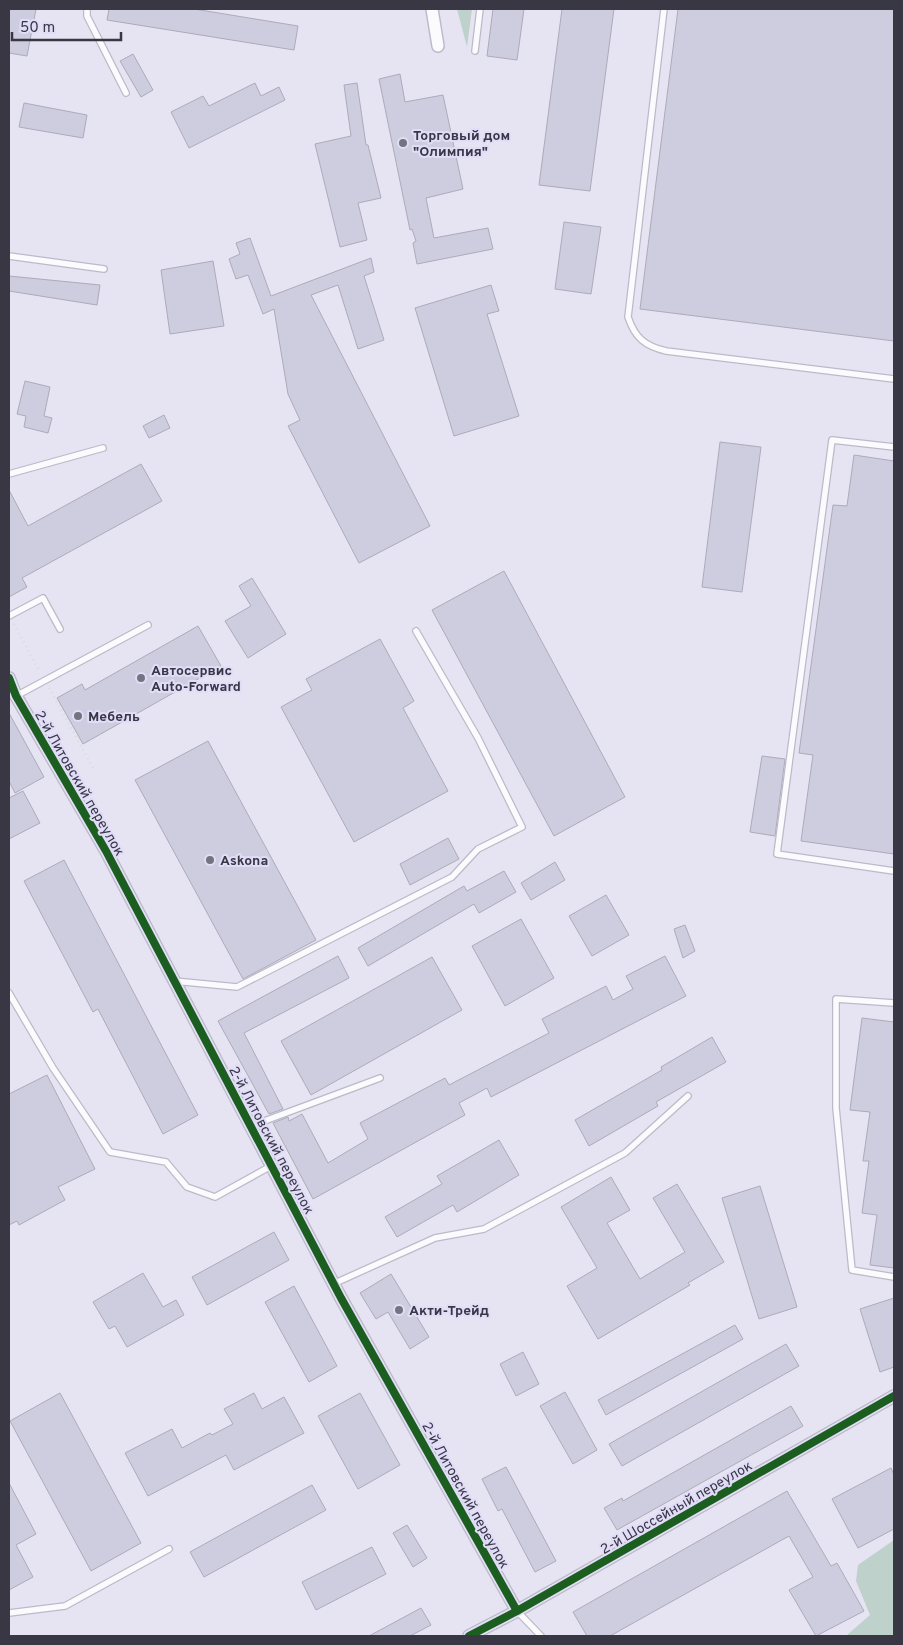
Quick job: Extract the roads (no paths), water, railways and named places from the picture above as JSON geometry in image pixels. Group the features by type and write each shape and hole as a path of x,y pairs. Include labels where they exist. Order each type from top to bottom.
{"street":[{"path":"432,9 438,46"},
{"name":"2-й Литовский переулок","path":"9,678 16,696 106,851 333,1284 517,1612"},
{"name":"2-й Шоссейный переулок","path":"469,1636 517,1612 894,1396"}],"lane":[{"path":"87,9 87,16 126,94"},
{"path":"475,51 480,9"},
{"path":"664,9 628,317 636,336 642,343 666,351 894,379"},
{"path":"9,256 104,269"},
{"path":"894,446 832,440 777,854 894,871"},
{"path":"9,474 103,448"},
{"path":"9,616 43,598 60,629"},
{"path":"16,696 148,625"},
{"path":"174,981 237,987 452,877 478,849 522,827 478,738 416,631"},
{"path":"9,993 53,1068 110,1152 166,1162 187,1187 215,1197 271,1166"},
{"path":"894,1003 836,999 836,1108 852,1270 894,1277"},
{"path":"251,1126 380,1078"},
{"path":"333,1284 434,1238 484,1229 625,1154 688,1096"},
{"path":"9,1613 65,1606 169,1548"},
{"path":"517,1612 541,1636"}],"place":[{"name":"Торговый дом \"Олимпия\"","path":"403,143"},
{"name":"Автосервис Auto-Forward","path":"141,678"},
{"name":"Мебель","path":"78,716"},
{"name":"Askona","path":"210,860"},
{"name":"Акти-Трейд","path":"399,1310"}]}
